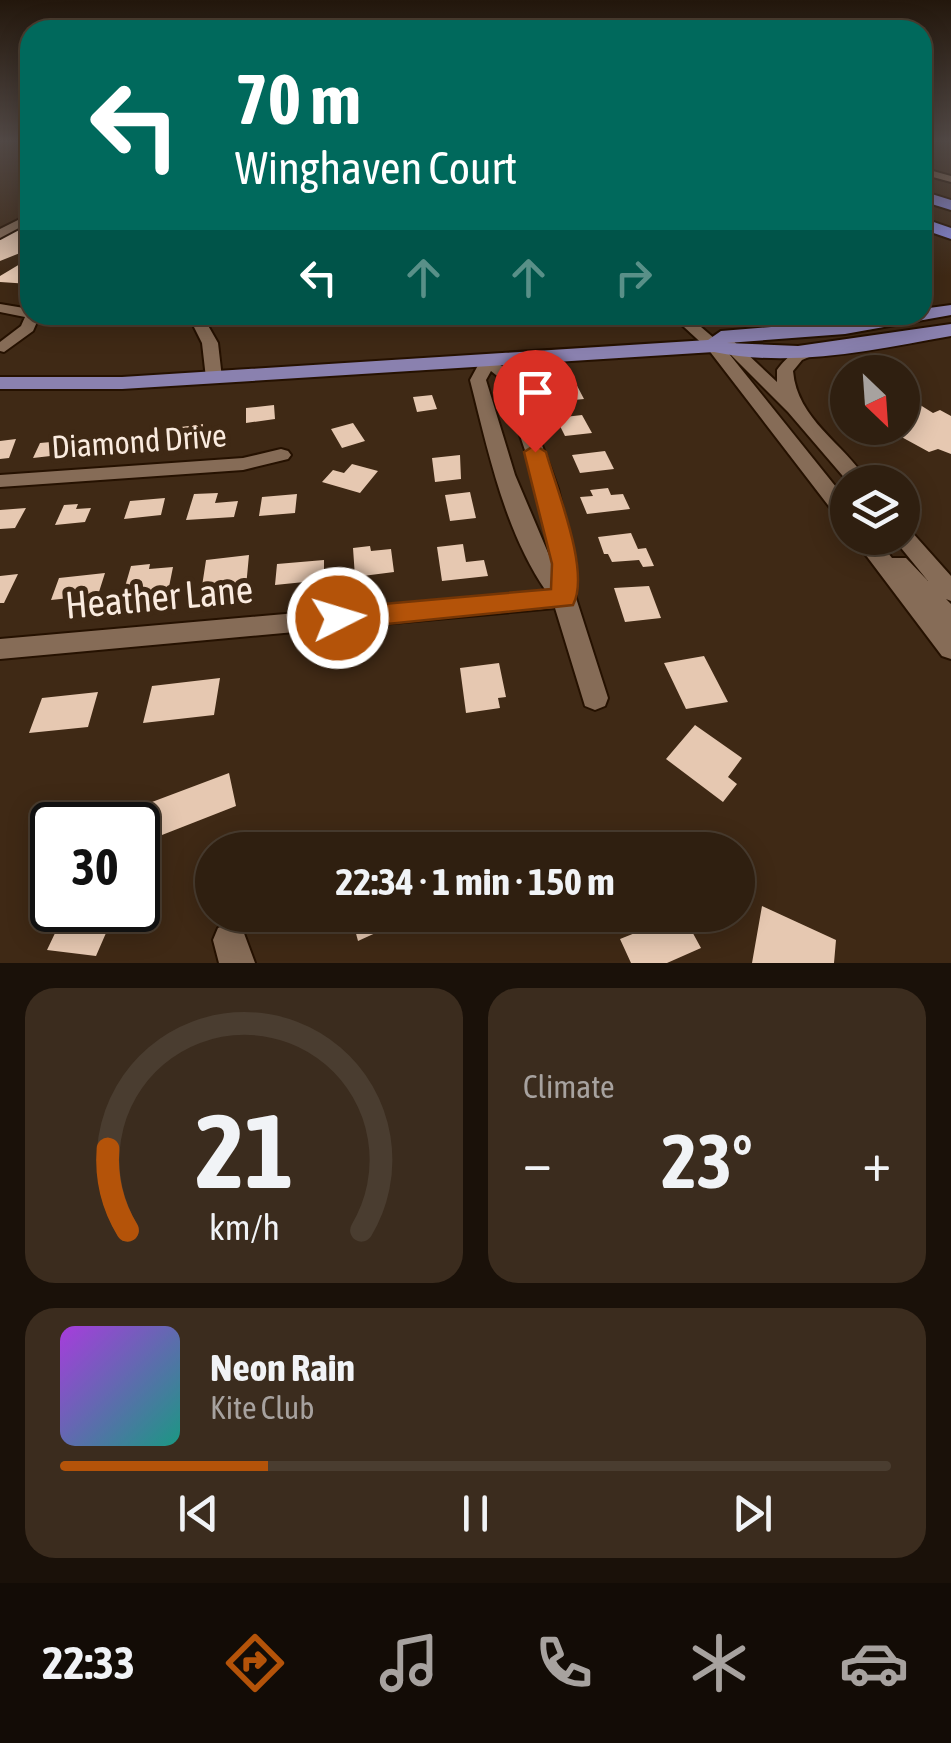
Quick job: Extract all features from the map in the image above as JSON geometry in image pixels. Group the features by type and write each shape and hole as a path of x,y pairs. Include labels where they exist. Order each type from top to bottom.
{"main road":[{"path":"0,383 50,385 214,378 488,360 718,342 862,325"},
{"path":"718,342 739,354 951,330"}],"street":[{"path":"4,347 24,325"},
{"path":"200,325 210,343 214,378"},
{"path":"693,325 718,342"},
{"path":"703,325 830,493"},
{"path":"794,408 785,370 796,357 817,348"},
{"path":"739,354 761,380 794,408 843,465"},
{"path":"564,598 565,564 548,490 509,377 488,360 478,380 505,475 540,564 564,598 595,698"},
{"name":"Diamond Drive","path":"0,480 243,464 281,456"},
{"path":"877,555 951,649"},
{"path":"888,555 951,620"},
{"path":"920,555 951,592"},
{"name":"Heather Lane","path":"0,650 564,598"}],"building":[{"path":"20,230 20,253 0,261 0,239"},
{"path":"20,264 20,283 0,282 0,276"},
{"path":"574,380 584,399 564,401 559,390 548,391 544,382"},
{"path":"432,395 437,409 417,412 413,397"},
{"path":"274,405 275,419 246,423 246,408"},
{"path":"920,405 933,413 940,410 951,416 951,454 938,449 929,452 916,445 920,445"},
{"path":"582,415 592,433 565,436 556,418"},
{"path":"353,423 365,441 342,448 331,429"},
{"path":"203,424 203,445 165,445 166,429"},
{"path":"137,434 133,450 99,454 103,438"},
{"path":"16,439 9,458 0,459 0,441"},
{"path":"73,440 68,454 33,458 40,443"},
{"path":"605,451 614,469 580,473 572,455"},
{"path":"460,455 461,479 435,482 432,458"},
{"path":"352,464 378,471 360,493 322,482 333,470 344,473"},
{"path":"608,488 611,495 623,494 630,509 587,514 580,497 593,496 590,490"},
{"path":"470,492 476,518 450,521 445,495"},
{"path":"218,493 215,503 238,501 234,517 186,520 194,494"},
{"path":"297,494 295,513 259,516 262,497"},
{"path":"165,498 161,515 124,519 130,501"},
{"path":"78,504 76,509 91,508 85,522 55,525 64,505"},
{"path":"26,508 15,528 0,529 0,510"},
{"path":"631,533 638,549 646,548 654,566 643,567 639,560 612,562 604,554 598,537"},
{"path":"463,544 466,562 484,560 488,576 442,581 437,547"},
{"path":"370,546 371,551 391,549 394,572 355,577 353,548"},
{"path":"249,555 246,587 201,593 206,560"},
{"path":"324,560 324,580 275,585 277,564"},
{"path":"150,564 149,569 173,567 168,592 122,597 131,566"},
{"path":"105,573 98,595 51,600 59,578"},
{"path":"18,574 4,603 0,603 0,576"},
{"path":"649,586 661,618 625,622 614,588"},
{"path":"704,656 728,702 686,709 664,663"},
{"path":"499,663 506,697 498,698 500,708 466,713 460,668"},
{"path":"220,678 214,715 143,723 152,686"},
{"path":"98,692 88,727 29,733 42,698"},
{"path":"695,725 742,758 728,777 737,784 723,802 666,759"},
{"path":"229,773 236,806 160,836 160,802 152,802"},
{"path":"762,906 836,940 834,963 752,963"},
{"path":"56,932 106,932 96,956 47,950"},
{"path":"356,932 378,932 358,941"},
{"path":"638,932 692,932 701,948 667,963 631,963 620,939"}],"route":[{"path":"338,618 564,598 565,564 535,452"}]}
